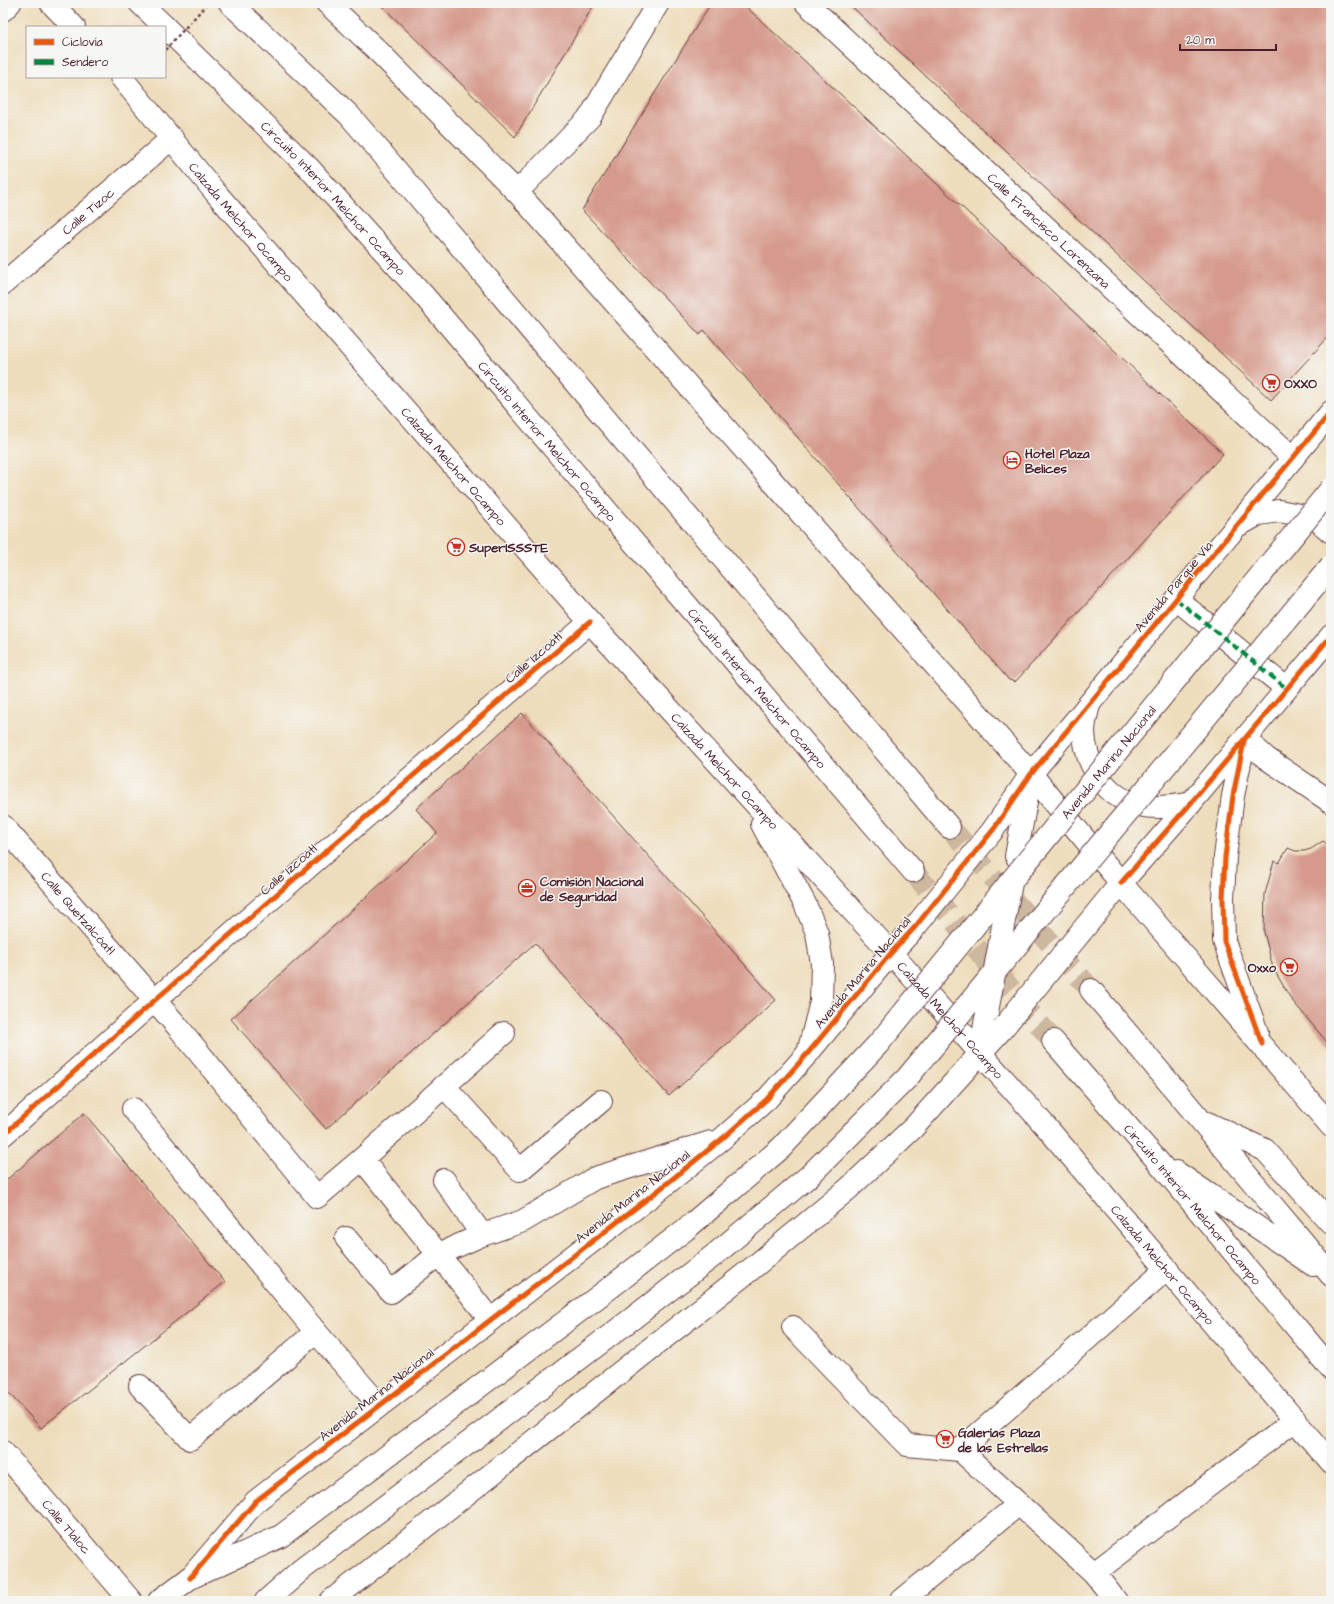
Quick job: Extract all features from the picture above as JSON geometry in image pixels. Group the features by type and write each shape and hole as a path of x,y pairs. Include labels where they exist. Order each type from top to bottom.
{"main road":[{"path":"3,10 10,3"},
{"path":"51,3 73,26"},
{"name":"Circuito Interior Melchor Ocampo","path":"140,3 164,26"},
{"path":"230,3 349,115 949,827"},
{"path":"327,3 376,49 517,192 1031,774 1121,883 1262,1044 1331,1126"},
{"path":"517,192 590,117 658,3"},
{"name":"Calle Francisco Lorenzana","path":"806,3 1293,458"},
{"name":"Circuito Interior Melchor Ocampo","path":"166,28 309,168 425,296 913,871"},
{"name":"Calzada Melchor Ocampo","path":"122,78 225,204 590,622 891,953 1048,1129 1331,1463"},
{"name":"Calle Tizoc","path":"3,284 172,138"},
{"name":"Avenida Parque Vía","path":"1031,774 1331,412"},
{"name":"Avenida Marina Nacional","path":"159,1601 190,1578 282,1536 686,1229 781,1148 879,1043 1331,489"},
{"path":"1237,526 1259,514 1279,511 1315,518 1331,532"},
{"path":"266,1601 301,1570 713,1256 810,1176 906,1078 1331,566"},
{"path":"1176,599 1286,688"},
{"name":"Calle Izcoátl","path":"3,1135 155,1000 590,622"},
{"path":"331,1601 755,1266 848,1189 913,1128 1002,1029 1121,883 1190,804 1331,636"},
{"path":"1089,705 1084,731 1088,756 1098,777 1116,794 1138,805 1162,807 1190,804"},
{"path":"1245,739 1266,758 1331,802"},
{"path":"1245,739 1233,796 1225,857 1223,899 1224,941 1262,1044"},
{"path":"980,1054 1031,774"},
{"name":"Avenida Marina Nacional","path":"190,1578 256,1501 660,1189 724,1138 767,1099 808,1053 891,953 915,927 993,830 1031,774"},
{"path":"748,796 805,904 817,933 822,964 821,1002 808,1053"},
{"name":"Calle Quetzalcóatl","path":"3,826 155,1000 317,1197 362,1159"},
{"path":"1091,990 1331,1276"},
{"path":"490,1320 362,1159 504,1033"},
{"name":"Circuito Interior Melchor Ocampo","path":"1053,1040 1155,1158 1331,1369"},
{"path":"444,1086 520,1170 601,1101"},
{"path":"133,1109 316,1332 379,1405"},
{"path":"1201,1120 1265,1150 1331,1224"},
{"path":"346,1238 391,1292 439,1254 482,1235 523,1221 595,1178 724,1138"},
{"path":"1155,1158 1331,1276"},
{"path":"444,1180 482,1235"},
{"path":"960,1450 1167,1269"},
{"path":"793,1327 907,1445 960,1450 1094,1573 1116,1601"},
{"path":"140,1386 190,1439 316,1332"},
{"path":"1094,1573 1294,1420"},
{"name":"Calle Tlaloc","path":"3,1452 130,1601"},
{"path":"901,1601 1018,1504"}],"path":[{"path":"166,49 208,3"}],"building":[{"path":"379,3 595,3 515,137"},
{"path":"711,3 742,3 1033,273 1223,454 1015,682 1009,680 704,330 700,335 582,210"},
{"path":"848,3 1331,3 1331,334 1271,400"},
{"name":"Comisión Nacional de Seguridad","path":"522,713 776,1000 669,1096 535,943 326,1129 231,1019 437,833 416,809"},
{"path":"1323,841 1331,847 1331,1047 1291,999 1273,968 1264,932 1265,894 1274,861 1279,863 1288,848 1295,851 1304,851 1311,849"},
{"path":"84,1113 225,1282 41,1428 3,1387 3,1183"}],"tunnel":[{"path":"949,827 1091,990"},
{"path":"913,871 1053,1041"}],"marked path":[{"path":"1176,599 1286,688"}],"cycle path":[{"path":"190,1578 256,1501 660,1189 723,1138 767,1099 808,1053 891,953 915,927 993,830 1031,774 1331,412"},
{"path":"3,1135 155,1000 590,622"},
{"path":"1121,883 1190,804 1331,636"},
{"path":"1244,741 1233,796 1225,857 1223,899 1224,941 1262,1044"}],"place":[{"name":"OXXO","path":"1271,383"},
{"name":"Hotel Plaza Belices","path":"1012,460"},
{"name":"SuperISSSTE","path":"456,547"},
{"name":"Comisión Nacional de Seguridad","path":"527,888"},
{"name":"Oxxo","path":"1289,967"},
{"name":"Galerías Plaza de las Estrellas","path":"945,1439"}]}
